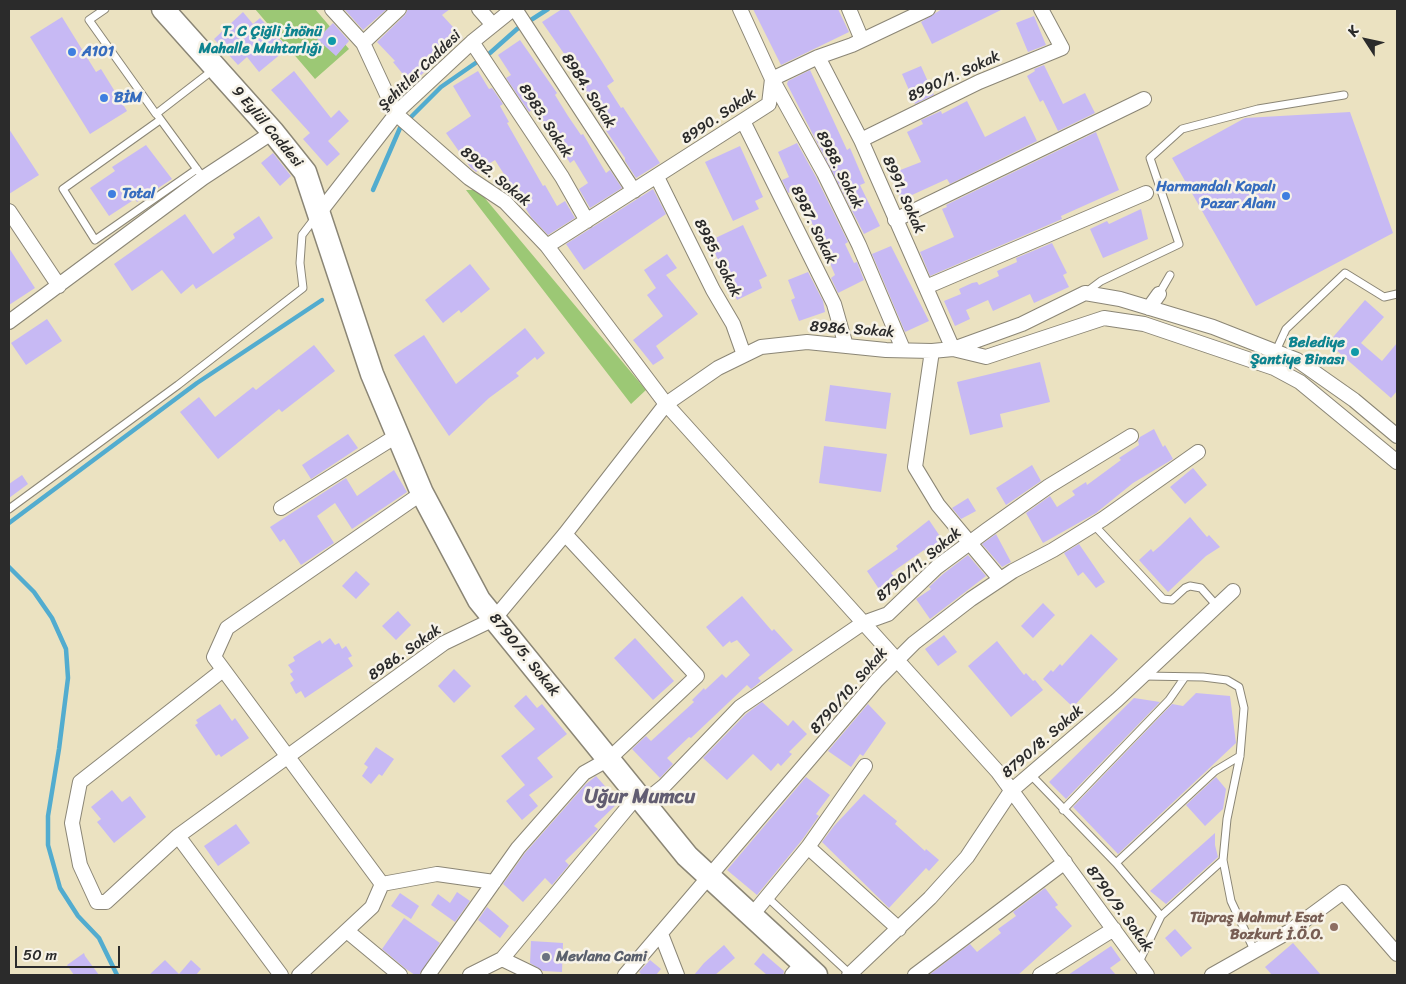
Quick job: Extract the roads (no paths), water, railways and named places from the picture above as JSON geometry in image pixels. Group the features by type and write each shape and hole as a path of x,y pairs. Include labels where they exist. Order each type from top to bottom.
{"main road":[{"name":"9 Eylül Caddesi","path":"163,9 273,132 305,172 320,212 336,266"},
{"name":"8790/5. Sokak","path":"336,266 372,374 422,493 479,600 688,856 752,915 804,971"}],"street":[{"path":"332,9 363,43 396,114"},
{"path":"363,43 399,9"},
{"path":"479,9 493,25"},
{"name":"8988. Sokak","path":"740,9 772,79 824,173 859,245 903,349"},
{"path":"849,9 862,40"},
{"path":"772,79 928,9"},
{"name":"8990/1. Sokak","path":"861,140 979,82 1062,48 1041,9"},
{"name":"Şehitler Caddesi","path":"320,212 396,114 475,46 493,25 516,11"},
{"name":"8984. Sokak","path":"516,11 634,191"},
{"name":"8983. Sokak","path":"475,46 562,177 588,221"},
{"name":"8991. Sokak","path":"818,57 861,140 953,349"},
{"name":"8990. Sokak","path":"547,246 769,104 772,79"},
{"path":"895,220 1144,99"},
{"name":"8982. Sokak","path":"396,114 469,178 505,202 547,246 666,404 863,623"},
{"name":"8987. Sokak","path":"743,121 834,304 846,346"},
{"path":"9,322 59,286 200,174 273,132"},
{"name":"8985. Sokak","path":"657,177 713,290 733,324 744,355"},
{"path":"926,287 1146,193"},
{"path":"9,211 59,286"},
{"path":"1085,293 1120,299 1213,327 1276,352 1305,366 1354,400 1397,436"},
{"name":"8986. Sokak","path":"224,670 80,782 72,823 80,865 98,902 106,902 178,836 444,643 494,619 565,534 666,404 718,368 761,347 807,342 886,350 903,349 932,352 953,349 1022,324 1085,293"},
{"path":"1149,308 1159,294"},
{"name":"8986. Sokak","path":"953,349 986,357 1104,318 1144,324 1269,366 1300,382 1397,462"},
{"path":"932,352 915,467 938,505 1000,579"},
{"path":"281,508 398,435"},
{"name":"8790/11. Sokak","path":"502,959 641,799 664,786 740,707 863,623 888,614 937,567 1049,486 1131,436"},
{"name":"8790/10. Sokak","path":"625,975 710,877 735,844 789,785 876,680 896,660 971,599 1000,579 1094,524 1198,452"},
{"path":"382,884 214,657 227,628 422,493"},
{"path":"428,975 518,848 584,773 609,759 697,676 565,534"},
{"name":"8790/8. Sokak","path":"850,975 930,898 967,857 1011,790 1142,676 1232,591"},
{"name":"8790/9. Sokak","path":"863,623 998,772 1147,975"},
{"path":"752,915 808,847 864,766"},
{"path":"178,836 281,975"},
{"path":"808,847 899,929"},
{"path":"915,975 1065,862"},
{"path":"382,884 437,874 494,882"},
{"path":"304,974 372,907 382,884"},
{"path":"1212,975 1255,952 1290,930 1343,892 1397,954"},
{"path":"1040,975 1114,929"},
{"path":"347,931 400,975"},
{"path":"661,934 677,975"},
{"path":"471,975 502,959 535,975"}],"lane":[{"path":"106,9 89,20 158,117 200,174 95,240 63,189 158,117 216,68"},
{"path":"1085,293 1101,281 1179,244 1150,158 1182,129 1258,109 1344,95"},
{"path":"9,509 178,385 303,288 300,263 302,235 320,212"},
{"path":"1269,366 1286,329 1345,273 1384,297 1397,294"},
{"path":"1159,294 1170,275"},
{"path":"1094,524 1163,599 1172,600 1190,586 1200,588 1217,606"},
{"path":"1142,676 1227,680 1239,687 1244,708 1240,756 1227,819 1223,860 1232,901 1255,952"},
{"path":"1063,810 1169,700 1185,678"},
{"path":"1116,863 1215,771 1240,756"},
{"path":"1030,774 1116,863 1161,916"},
{"path":"1138,963 1161,916 1223,860"},
{"path":"767,897 850,975"}],"waterway":[{"path":"373,190 400,128 441,87 490,53 517,29 548,9"},
{"path":"9,523 197,383 322,300"},
{"path":"9,567 34,592 52,618 66,649 68,678 48,816 48,845 60,888 78,916 99,938 117,975"}],"place":[{"name":"T. C Çiğli İnönü Mahalle Muhtarlığı","path":"332,41"},
{"name":"A101","path":"72,52"},
{"name":"BİM","path":"104,98"},
{"name":"Total","path":"112,194"},
{"name":"Harmandalı Kapalı Pazar Alanı","path":"1286,196"},
{"name":"Belediye Şantiye Binası","path":"1355,352"},
{"name":"Tüpraş Mahmut Esat Bozkurt İ.Ö.O.","path":"1334,927"},
{"name":"Mevlana Cami","path":"546,957"}],"district":[{"name":"Uğur Mumcu","path":"640,798"}]}
